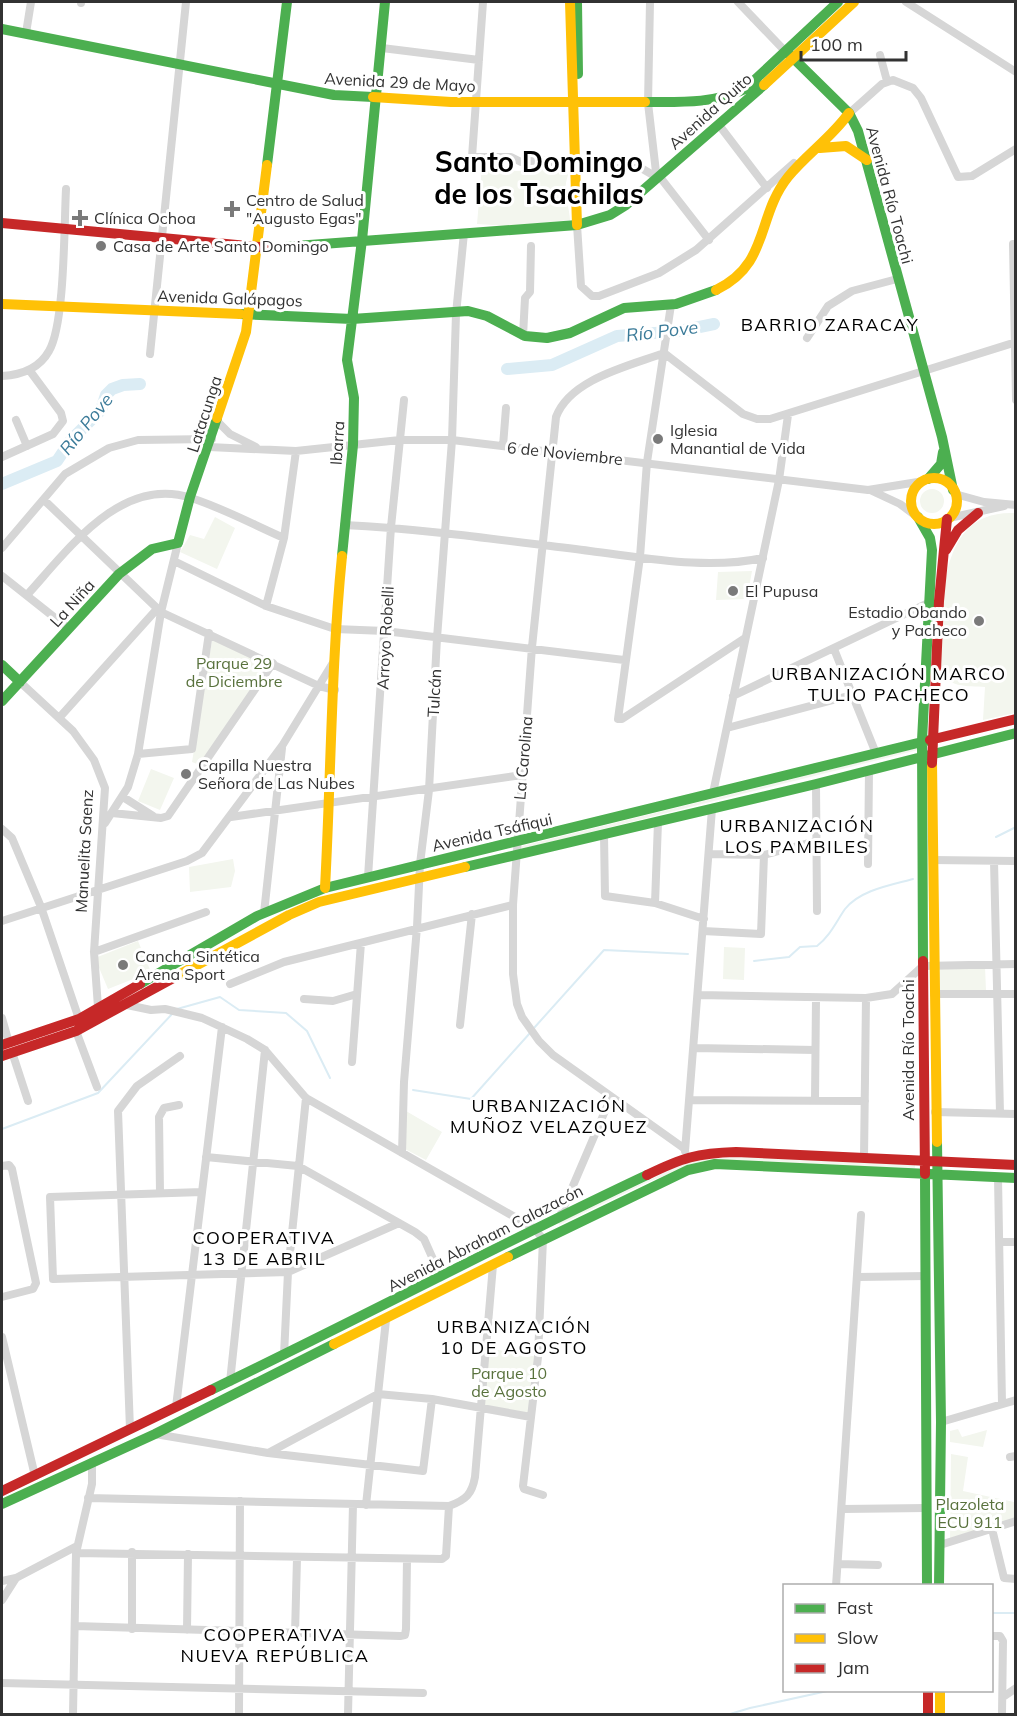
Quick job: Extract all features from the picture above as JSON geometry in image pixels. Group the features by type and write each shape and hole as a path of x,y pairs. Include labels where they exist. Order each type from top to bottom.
{"main road":[{"name":"Latacunga","path":"178,543 190,497 218,422 250,314 287,2"},
{"name":"Ibarra","path":"325,888 335,690 335,629 353,445 354,398 348,370 385,2"},
{"path":"570,2 571,94 575,101"},
{"path":"577,2 578,94 575,101 577,225"},
{"name":"Avenida Quito","path":"2,223 257,249 362,244 464,233 577,225 610,215 658,178 719,125 838,2"},
{"name":"Avenida Quito","path":"788,53 854,2"},
{"name":"Avenida 29 de Mayo","path":"2,29 278,85 334,95 376,98 697,102 737,93 788,53"},
{"name":"Avenida Río Toachi","path":"788,53 849,113 867,160 897,279 942,437 954,492"},
{"path":"697,102 716,103 744,94 701,140"},
{"path":"523,336 542,338 581,330 633,306 670,310 724,287 746,271 758,253 783,184 838,130 849,113"},
{"path":"819,148 846,146 867,160"},
{"name":"Avenida Galápagos","path":"2,304 352,319 457,311 487,314 523,336"},
{"name":"Avenida Río Toachi","path":"926,480 943,458 942,437"},
{"path":"940,479 954,492 956,507 948,519 931,524 917,517 911,504 912,496 918,485 926,480 940,479"},
{"path":"943,558 956,533 978,513"},
{"name":"Avenida Río Toachi","path":"917,517 932,546 927,739 934,753 933,860 923,1161 926,1276 927,1584"},
{"name":"Avenida Río Toachi","path":"939,1584 941,1422 934,994 928,966 922,756 927,739 948,519"},
{"name":"La Niña","path":"2,701 119,574 152,549 178,543"},
{"name":"Manuelita Saenz","path":"2,665 20,682"},
{"name":"Avenida Tsáfiqui","path":"6,1049 79,1019 264,913 288,901 325,888 1016,718"},
{"name":"Avenida Tsáfiqui","path":"6,1049 76,1031 290,915 319,902 816,784 1016,733"},
{"name":"Avenida Abraham Calazacón","path":"2,1491 230,1382 685,1153 736,1152 1016,1165"},
{"name":"Avenida Abraham Calazacón","path":"2,1503 155,1434 386,1320 543,1239 701,1166 756,1164 1016,1178"},
{"path":"928,1692 928,1714"},
{"path":"940,1692 940,1714"}],"street":[{"path":"26,33 31,2"},
{"path":"150,354 186,2"},
{"path":"483,2 472,157 512,157 521,162 540,160 611,169 641,168 658,178 709,240"},
{"path":"650,2 648,103 658,178"},
{"name":"Avenida Río Toachi","path":"738,2 788,53"},
{"path":"906,2 1016,72"},
{"path":"382,48 479,60"},
{"path":"880,55 887,81"},
{"path":"577,225 579,278 581,286 592,296 599,296 659,273 709,240 887,81 902,82 921,98 958,177 972,176 1016,149"},
{"path":"719,125 767,188"},
{"path":"2,376 30,371 48,352 58,328 66,189"},
{"name":"Tulcán","path":"402,1153 404,1082 420,864 429,790 437,638 452,440 457,311 464,233"},
{"path":"1013,244 1016,399"},
{"path":"523,336 525,298 530,292 531,246"},
{"path":"807,338 828,306 852,291 897,279"},
{"path":"670,310 647,462 640,557 624,660 618,719 622,719 745,638"},
{"path":"664,353 744,414 757,419 788,415 1015,342"},
{"name":"La Carolina","path":"664,353 604,376 581,389 560,406 556,417 532,647 515,843 513,974 522,1017 539,1041 553,1055 685,1153"},
{"path":"2,457 53,434 63,421 61,413 30,371"},
{"name":"Arroyo Robelli","path":"368,877 376,797 391,527 404,400"},
{"path":"503,446 506,408"},
{"path":"713,793 779,480 788,415"},
{"path":"16,420 27,446"},
{"name":"6 de Noviembre","path":"218,422 230,434 260,449"},
{"name":"6 de Noviembre","path":"2,548 65,474 109,448 138,440 210,443 296,451 400,441 452,440 868,490 926,480"},
{"path":"266,606 284,538 296,451"},
{"name":"6 de Noviembre","path":"868,490 900,504 917,517"},
{"path":"954,492 1012,505"},
{"path":"27,595 82,536 131,499 164,494 190,497 284,538"},
{"path":"44,500 159,610 319,686 335,690"},
{"path":"948,519 1012,505"},
{"path":"344,525 391,527 640,557 735,564 763,558"},
{"name":"Latacunga","path":"104,824 123,797 138,754 159,610 178,543"},
{"path":"174,561 266,606 335,629 385,631 532,647 624,660"},
{"path":"2,576 69,629"},
{"path":"733,696 930,602"},
{"path":"59,718 159,610"},
{"path":"138,754 192,749 210,633"},
{"path":"834,649 875,751"},
{"path":"2,921 202,854 282,746 335,660"},
{"path":"112,813 168,816 273,663"},
{"name":"Manuelita Saenz","path":"20,682 73,731 94,760 105,789 94,952 98,1007"},
{"path":"727,728 852,695"},
{"path":"264,913 282,746"},
{"path":"868,864 869,770"},
{"path":"231,817 328,805 522,775"},
{"path":"816,784 817,911"},
{"path":"123,797 154,817"},
{"path":"685,1153 712,808"},
{"path":"655,903 658,822"},
{"path":"2,829 12,838 41,908 79,1019"},
{"path":"604,835 603,893 608,897 655,903 704,919"},
{"path":"709,854 764,855 816,841"},
{"path":"703,931 761,934 764,855"},
{"path":"933,860 1016,861"},
{"path":"994,861 1000,1113"},
{"path":"230,984 284,962 417,927 513,905"},
{"path":"94,952 206,912"},
{"path":"460,1025 472,914"},
{"path":"352,1062 361,943"},
{"path":"699,995 816,999 866,998 892,994 928,966 1016,964"},
{"path":"304,999 333,1000 357,994"},
{"path":"934,994 1016,994"},
{"path":"864,1158 866,998"},
{"path":"815,1100 816,999"},
{"path":"127,1005 179,1012 222,1027 265,1050 306,1098 534,1228 543,1239 537,1357 523,1486 524,1489 543,1495"},
{"path":"2,1018 6,1049 28,1101"},
{"path":"176,1407 222,1027"},
{"path":"76,1031 97,1087"},
{"path":"694,1048 815,1050"},
{"path":"230,1382 265,1050"},
{"path":"130,1429 118,1111 137,1086 180,1056"},
{"path":"560,1216 611,1097"},
{"path":"284,1355 288,1272 306,1098"},
{"path":"690,1100 865,1101"},
{"path":"160,1193 159,1117 164,1108 179,1105"},
{"path":"936,1112 1016,1114"},
{"path":"206,1157 298,1166 424,1239 441,1277"},
{"path":"2,1166 9,1166 12,1169 36,1283 33,1289 2,1297"},
{"path":"998,1177 1002,1404"},
{"path":"202,1192 50,1197 53,1279 288,1272 399,1223"},
{"path":"836,1584 861,1215"},
{"path":"1000,1242 1016,1242"},
{"path":"88,1498 449,1506 468,1497 473,1489 494,1264"},
{"path":"858,1277 926,1276"},
{"path":"366,1505 386,1320"},
{"path":"2,1337 35,1476"},
{"path":"268,1453 378,1394 432,1399 531,1417"},
{"path":"155,1434 268,1453 423,1471 432,1399"},
{"path":"941,1422 1016,1400"},
{"path":"73,1714 76,1550 88,1498 92,1462"},
{"path":"239,1714 240,1501"},
{"path":"348,1714 353,1504"},
{"path":"2,1581 16,1578 76,1550 297,1558 445,1559 449,1506"},
{"path":"843,1509 926,1508"},
{"path":"940,1545 1016,1521"},
{"path":"992,1529 1004,1578 1013,1580"},
{"path":"132,1552 132,1629"},
{"path":"187,1630 188,1554"},
{"path":"295,1634 297,1558"},
{"path":"75,1626 295,1634 405,1635 407,1559"},
{"path":"838,1564 878,1565"},
{"path":"2,1600 16,1578"},
{"path":"993,1636 1000,1636 1003,1641 1002,1714"},
{"path":"2,1683 423,1693"},
{"path":"1002,1697 1016,1688"}],"green space":[{"path":"482,166 507,166 513,171 528,171 539,166 564,166 568,175 566,192 570,220 509,226 477,224"},
{"path":"932,489 941,492 944,501 941,510 932,513 923,510 920,501 923,492"},
{"name":"Estadio Obando y Pacheco","path":"1015,513 1015,713 983,720 985,687 952,683 943,675 940,668 943,594 948,568 956,546 969,528 988,516"},
{"path":"215,517 235,528 217,569 180,552 190,535 204,539"},
{"name":"El Pupusa","path":"752,571 747,599 716,600 718,572"},
{"name":"Parque 29 de Diciembre","path":"213,635 273,663 202,766 192,762"},
{"path":"917,748 918,750 519,850 518,847"},
{"path":"151,769 174,778 160,810 138,801"},
{"path":"233,859 235,871 231,887 190,892 189,867"},
{"name":"Cancha Sintética Arena Sport","path":"138,941 151,972 108,989 95,958"},
{"path":"724,947 745,948 744,980 723,979"},
{"path":"985,966 986,991 938,991 937,968"},
{"path":"406,1111 442,1132 426,1160 405,1149"},
{"path":"756,1157 915,1164 915,1168 700,1162 648,1182 559,1225 558,1223 689,1161"},
{"name":"Parque 10 de Agosto","path":"487,1348 538,1357 531,1417 481,1408"},
{"path":"958,1429 962,1437 987,1430 983,1447 950,1442 950,1431"},
{"name":"Plazoleta ECU 911","path":"951,1454 968,1457 963,1491 1014,1502 1015,1497 1016,1518 950,1542"}],"waterway":[{"name":"Río Pove","path":"507,369 552,365 617,336 680,331 714,324"},
{"name":"Río Pove","path":"2,484 57,461 71,440 101,410 106,395 112,389 123,385 140,384"},
{"path":"996,837 1016,827"},
{"path":"754,961 789,957 800,947 817,946 845,909 859,897 876,889 913,879"},
{"path":"534,1028 604,950 688,954"},
{"path":"177,1009 220,997 239,1010 286,1013 307,1031 330,1078"},
{"path":"2,1129 98,1093 173,1013"},
{"path":"413,1090 471,1099 530,1033"},
{"path":"993,1613 1016,1613"},
{"path":"730,1714 823,1692"}],"traffic: fast":[{"path":"267,165 287,2"},
{"path":"342,556 353,445 354,398 347,360 362,240 385,2"},
{"path":"577,2 578,74"},
{"path":"645,102 708,100 745,89 838,2"},
{"path":"2,29 334,95 373,97"},
{"path":"788,53 849,113 858,131 942,437 953,490"},
{"path":"269,248 577,225 610,215 626,205 764,85"},
{"path":"240,314 352,319 468,311 487,316 525,336 547,338 570,333 624,308 676,304 716,290"},
{"path":"2,701 119,574 152,549 178,543 190,497 217,418"},
{"path":"928,479 941,464 943,452"},
{"path":"918,517 930,538 932,550 922,740 923,961"},
{"path":"2,665 20,682"},
{"path":"465,867 816,784 1016,733"},
{"path":"140,984 257,916 325,888 930,740"},
{"path":"937,1142 941,1422 939,1584"},
{"path":"508,1257 688,1170 715,1164 1016,1178"},
{"path":"925,1174 927,1584"},
{"path":"211,1390 647,1175"},
{"path":"2,1504 155,1434 334,1344"}],"traffic: slow":[{"path":"570,2 577,225"},
{"path":"764,85 854,2"},
{"path":"373,97 451,102 645,102"},
{"path":"716,290 746,267 760,239 778,192 788,177 849,113"},
{"path":"820,148 846,146 867,160"},
{"path":"217,418 246,332 267,165"},
{"path":"2,304 240,314"},
{"path":"934,478 950,485 957,501 950,517 934,524 918,517 911,501 918,485 934,478"},
{"path":"325,888 333,680 342,556"},
{"path":"932,763 937,1142"},
{"path":"175,977 289,915 319,902 465,867"},
{"path":"334,1344 508,1257"},
{"path":"940,1692 940,1714"}],"traffic: jam":[{"path":"2,223 269,248"},
{"path":"946,550 958,530 978,513"},
{"path":"932,763 939,601 947,519"},
{"path":"930,740 1016,719"},
{"path":"923,961 925,1174"},
{"path":"2,1056 76,1031 175,977"},
{"path":"2,1045 79,1019 140,984"},
{"path":"647,1175 690,1158 736,1152 1016,1165"},
{"path":"2,1491 211,1390"},
{"path":"928,1692 928,1714"}],"place":[{"name":"Centro de Salud \"Augusto Egas\"","path":"232,209"},
{"name":"Clínica Ochoa","path":"80,218"},
{"name":"Casa de Arte Santo Domingo","path":"101,246"},
{"name":"Iglesia Manantial de Vida","path":"658,439"},
{"name":"El Pupusa","path":"733,591"},
{"name":"Estadio Obando y Pacheco","path":"979,621"},
{"name":"Capilla Nuestra Señora de Las Nubes","path":"186,774"},
{"name":"Cancha Sintética Arena Sport","path":"123,965"}],"district":[{"name":"Santo Domingo de los Tsachilas","path":"539,177"},
{"name":"BARRIO ZARACAY","path":"830,324"},
{"name":"URBANIZACIÓN MARCO TULIO PACHECO","path":"889,683"},
{"name":"URBANIZACIÓN LOS PAMBILES","path":"797,835"},
{"name":"URBANIZACIÓN MUÑOZ VELAZQUEZ","path":"549,1115"},
{"name":"COOPERATIVA 13 DE ABRIL","path":"264,1247"},
{"name":"URBANIZACIÓN 10 DE AGOSTO","path":"514,1336"},
{"name":"COOPERATIVA NUEVA REPÚBLICA","path":"275,1644"}]}
